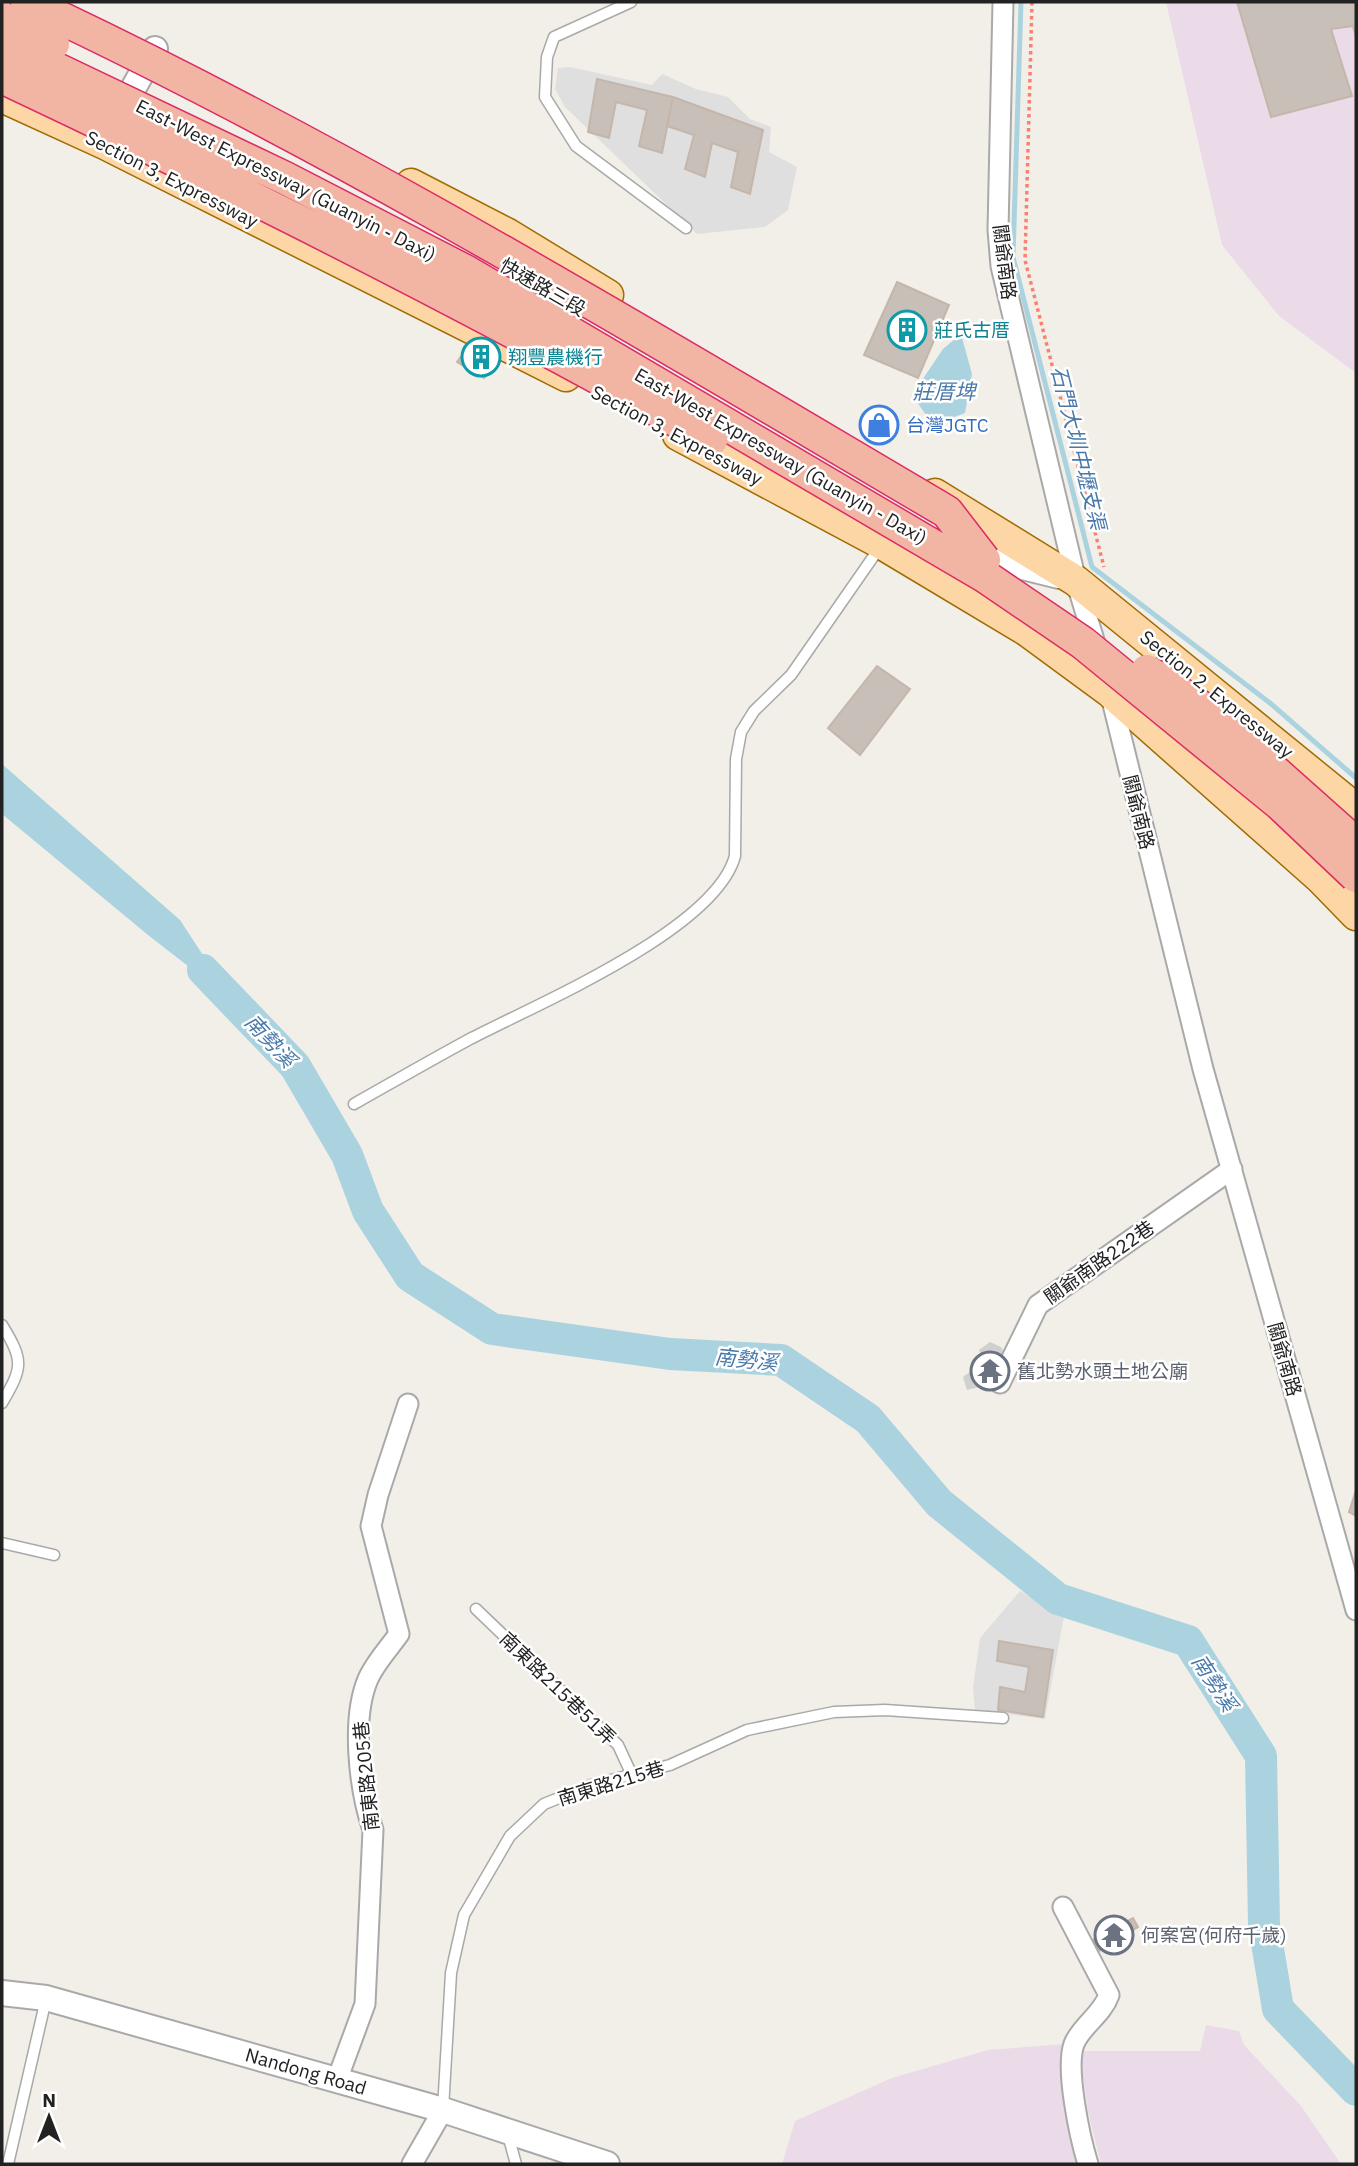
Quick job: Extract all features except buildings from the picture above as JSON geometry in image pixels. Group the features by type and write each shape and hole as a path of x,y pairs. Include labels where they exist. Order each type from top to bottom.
{"highway":[{"path":"27,2 299,139 617,317 947,512 984,560"},
{"name":"East-West Expressway (Guanyin - Daxi)","path":"2,18 370,204 468,258 984,560 1208,712 1356,844"},
{"name":"East-West Expressway (Guanyin - Daxi)","path":"2,43 285,178 467,272 902,518 1083,643 1280,804 1356,876"},
{"path":"2,77 195,168 517,333 749,462 902,518"}],"main road":[{"name":"Section 3, Expressway","path":"60,2 149,60 501,246 902,518 935,575 1027,631 1110,692"},
{"name":"Section 3, Expressway","path":"2,97 105,144 459,325 576,381 902,518 1076,581"},
{"name":"Section 2, Expressway","path":"1076,581 1356,809"},
{"path":"1110,692 1321,879 1356,915"}],"street":[{"name":"關爺南路","path":"1003,2 998,230 1001,266 1076,581 1110,692 1203,1069 1356,1610"},
{"path":"2,5 149,60 105,144"},
{"name":"快速路三段","path":"2,59 121,112 476,292 902,518"},
{"path":"459,325 501,246"},
{"name":"關爺南路222巷","path":"1000,1382 1038,1305 1232,1169"},
{"name":"南東路205巷","path":"337,2080 365,2004 373,1830 368,1814 359,1751 359,1703 369,1676 399,1634 371,1526 378,1495 408,1405"},
{"path":"1063,1907 1109,1995 1105,2007 1074,2041 1071,2057 1079,2136 1088,2164"},
{"name":"Nandong Road","path":"2,1993 46,1998 337,2080 443,2110 607,2164"},
{"path":"412,2164 443,2110"}],"lane":[{"path":"631,2 554,37 547,57 545,97 576,146 686,228"},
{"path":"354,1104 670,932 698,909 732,870 736,856 736,759 741,732 754,711 791,676 902,518"},
{"path":"2,1325 19,1353 19,1375 2,1404"},
{"path":"2,1543 54,1555"},
{"name":"南東路215巷51弄","path":"476,1609 618,1745 631,1773"},
{"name":"南東路215巷","path":"443,2110 451,1973 464,1914 510,1836 544,1804 631,1773 670,1765 747,1730 834,1712 885,1710 1003,1718"},
{"path":"8,2164 46,1998"},
{"path":"507,2131 516,2164"}],"path":[{"path":"1032,2 1024,260 1104,567"}],"shaded area":[{"path":"1166,2 1356,2 1356,373 1279,316 1222,245"},
{"path":"570,67 652,85 662,74 696,89 728,97 750,119 771,127 769,152 797,167 788,210 765,227 697,234 565,107 555,89 558,68"},
{"path":"990,1342 1001,1347 1011,1365 987,1385 967,1390 963,1377 984,1362 979,1350"},
{"path":"1020,1591 1064,1616 1045,1719 975,1710 973,1688 980,1638"},
{"path":"1206,2025 1239,2031 1244,2045 1301,2106 1341,2164 1101,2164 1088,2112 1079,2051 1200,2051"},
{"path":"1065,2044 1084,2164 782,2164 795,2121 892,2078 988,2050"}],"water":[{"name":"莊厝埤","path":"961,334 972,374 965,413 933,425 912,395 943,349"},
{"path":"2,764 180,920 233,1001 148,935 2,814"}],"waterway":[{"name":"石門大圳中壢支渠","path":"1021,2 1013,257 1092,567 1270,703 1356,778"},
{"name":"南勢溪","path":"203,970 295,1066 347,1155 368,1211 410,1276 492,1329 670,1354 781,1360 868,1419 939,1503 1058,1599 1188,1641 1261,1756 1264,1925 1278,2009 1356,2090"}],"place":[{"name":"莊氏古厝","path":"907,330"},
{"name":"翔豐農機行","path":"481,357"},
{"name":"台灣JGTC","path":"879,425"},
{"name":"舊北勢水頭土地公廟","path":"990,1371"},
{"name":"何案宮(何府千歲)","path":"1114,1935"}]}
